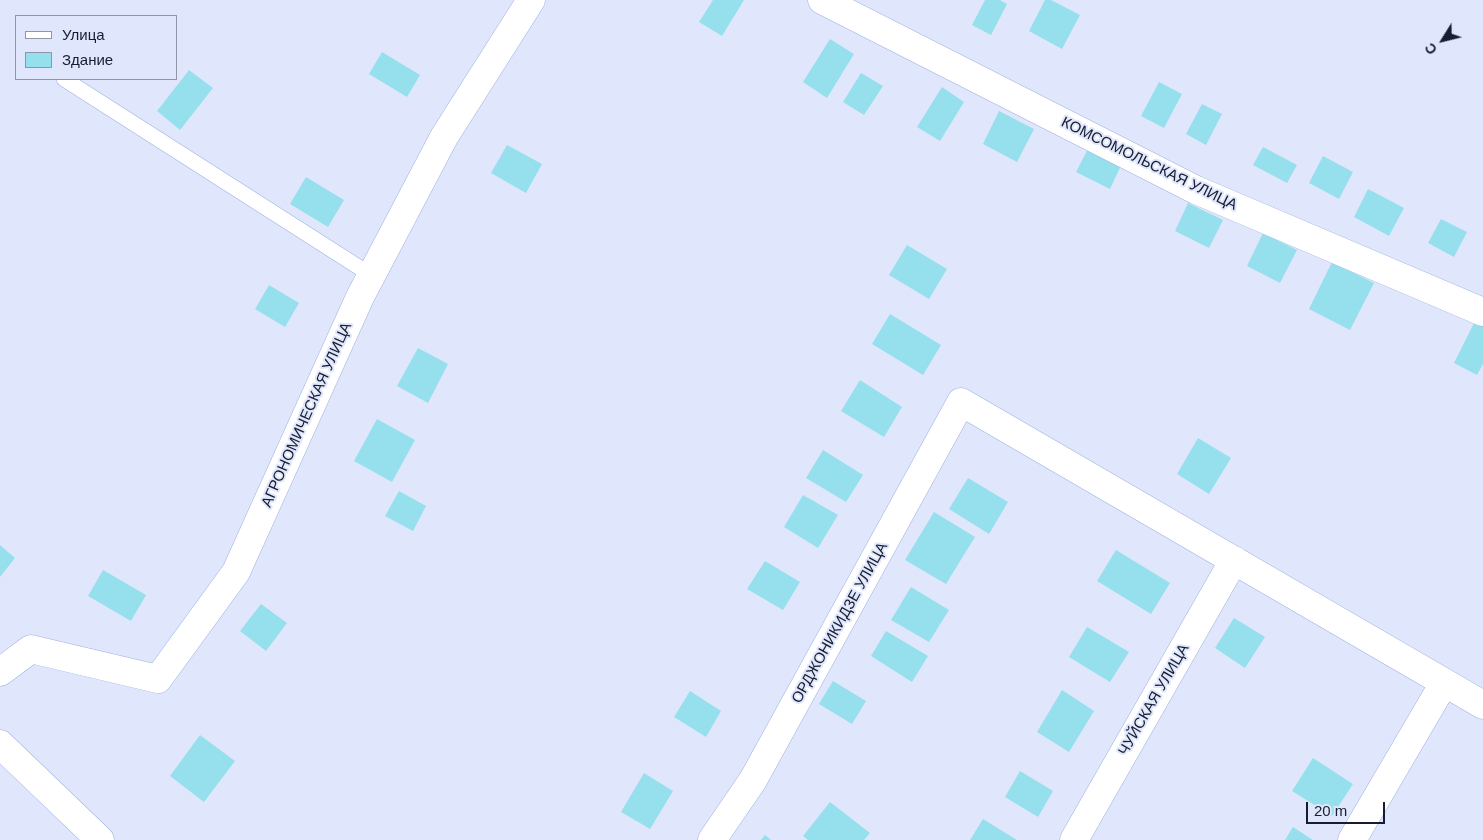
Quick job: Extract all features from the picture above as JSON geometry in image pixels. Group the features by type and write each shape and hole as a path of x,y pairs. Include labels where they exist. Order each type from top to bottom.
{"street":[{"name":"АГРОНОМИЧЕСКАЯ УЛИЦА","path":"0,672 31,649 158,679 236,572 371,275 444,137 530,0"},
{"name":"КОМСОМОЛЬСКАЯ УЛИЦА","path":"822,0 1196,190 1483,312"},
{"name":"ОРДЖОНИКИДЗЕ УЛИЦА","path":"712,840 753,780 961,402 1234,560"},
{"path":"1234,560 1483,705"},
{"name":"ЧУЙСКАЯ УЛИЦА","path":"1074,840 1234,560"},
{"path":"1352,840 1444,682"},
{"path":"0,744 100,840"}],"lane":[{"path":"66,80 371,275"}],"building":[{"path":"713,0 744,0 722,36 699,22"},
{"path":"985,0 1000,0 1007,4 991,35 972,25"},
{"path":"1045,0 1051,0 1080,15 1062,49 1029,31"},
{"path":"830,39 854,54 827,98 803,82"},
{"path":"382,52 420,75 407,97 369,74"},
{"path":"189,70 213,88 180,130 157,111"},
{"path":"861,73 883,86 864,115 843,102"},
{"path":"1159,82 1182,94 1164,128 1141,116"},
{"path":"942,87 964,102 940,141 917,127"},
{"path":"1202,104 1222,114 1206,145 1186,134"},
{"path":"999,111 1034,129 1017,162 983,144"},
{"path":"507,145 542,164 526,193 491,173"},
{"path":"1090,145 1123,161 1110,189 1076,172"},
{"path":"1263,147 1297,165 1287,183 1253,165"},
{"path":"1323,156 1353,172 1339,199 1309,183"},
{"path":"306,177 344,200 328,227 290,204"},
{"path":"1368,189 1404,208 1389,236 1354,217"},
{"path":"1188,203 1223,220 1209,248 1175,231"},
{"path":"1441,219 1467,232 1454,257 1428,243"},
{"path":"1263,233 1297,250 1280,283 1247,266"},
{"path":"907,245 947,269 929,299 889,275"},
{"path":"1332,262 1374,283 1350,330 1309,309"},
{"path":"269,285 299,303 285,327 255,309"},
{"path":"890,314 941,345 923,375 872,344"},
{"path":"1477,317 1483,320 1483,364 1477,375 1454,363"},
{"path":"418,348 448,364 428,403 397,386"},
{"path":"860,380 902,407 884,437 841,411"},
{"path":"377,419 415,440 392,482 354,461"},
{"path":"1198,438 1231,458 1209,494 1177,474"},
{"path":"823,450 863,475 846,502 806,478"},
{"path":"968,478 1008,502 989,534 949,509"},
{"path":"399,491 426,506 413,531 385,516"},
{"path":"803,495 838,515 818,548 784,527"},
{"path":"934,512 975,537 946,584 905,560"},
{"path":"0,545 15,558 0,577"},
{"path":"1116,550 1170,583 1151,614 1097,581"},
{"path":"765,561 800,582 783,610 747,589"},
{"path":"103,570 146,595 131,621 88,596"},
{"path":"911,587 949,610 929,642 891,620"},
{"path":"261,604 287,623 266,651 240,631"},
{"path":"1234,618 1265,637 1245,668 1215,648"},
{"path":"1087,627 1129,652 1110,682 1069,657"},
{"path":"886,631 928,656 912,682 871,656"},
{"path":"833,681 866,701 852,724 819,704"},
{"path":"1062,690 1094,711 1069,752 1037,732"},
{"path":"690,691 721,711 706,737 674,717"},
{"path":"200,735 235,761 204,802 170,776"},
{"path":"1313,758 1353,784 1332,816 1292,791"},
{"path":"1020,771 1053,791 1038,817 1005,797"},
{"path":"644,773 673,791 650,829 621,812"},
{"path":"830,802 870,833 864,840 808,840 803,836"},
{"path":"983,819 1017,840 970,840"},
{"path":"1293,827 1313,840 1285,840"},
{"path":"765,835 771,840 761,840"}]}
